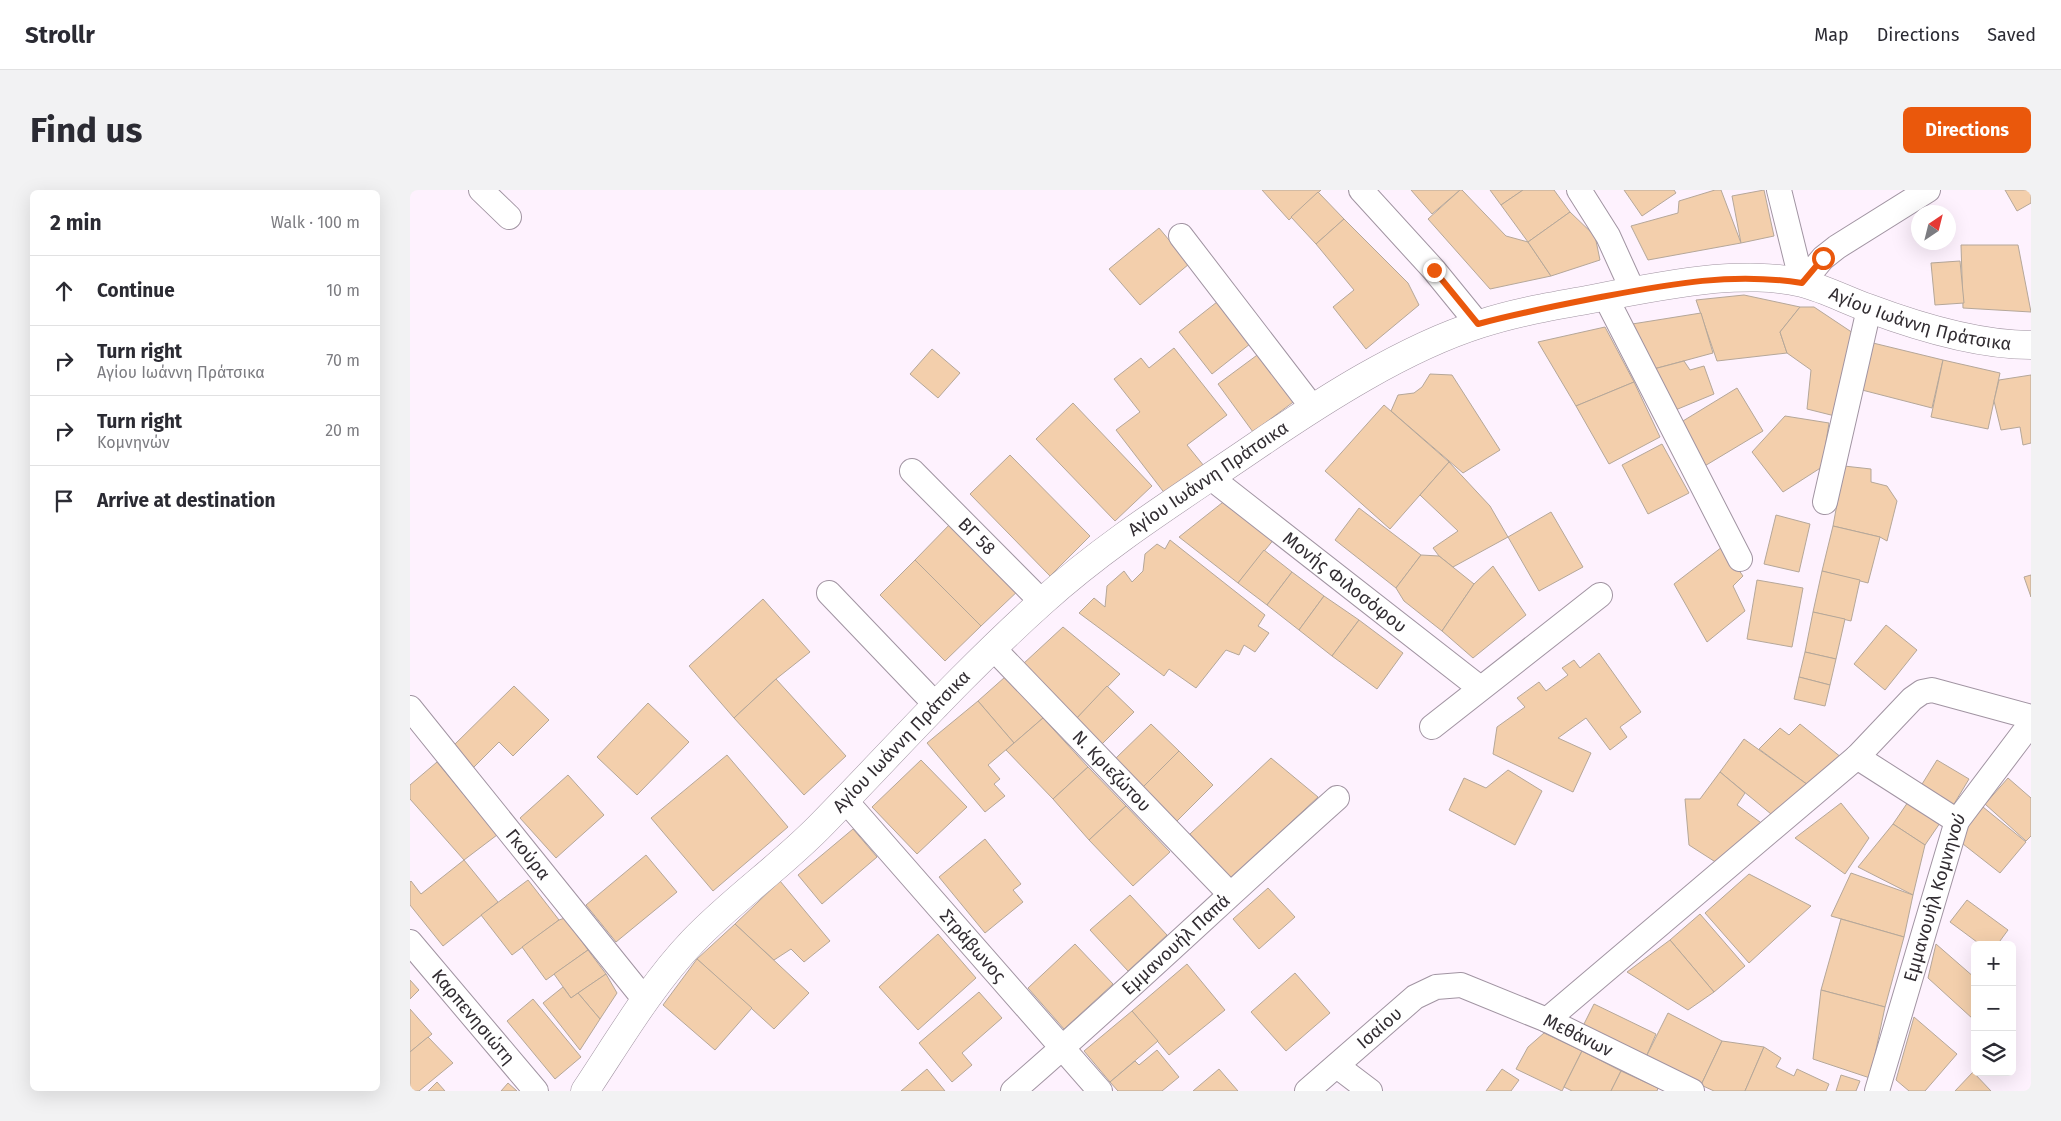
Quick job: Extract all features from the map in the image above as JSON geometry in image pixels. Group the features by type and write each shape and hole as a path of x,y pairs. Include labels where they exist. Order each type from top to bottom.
{"main road":[{"name":"Αγίου Ιωάννη Πράτσικα","path":"585,1091 662,977 698,936 782,862 1042,602 1097,556 1158,512 1313,408 1400,359 1454,333 1509,315 1634,291 1712,279 1739,278 1762,278 1802,283 1869,309 1944,332 1997,342 2031,345"}],"street":[{"path":"481,190 509,217"},
{"path":"1360,190 1434,270 1478,324"},
{"path":"1579,190 1608,236 1634,291"},
{"path":"1778,190 1802,283"},
{"path":"1802,283 1823,258 1837,247 1928,190"},
{"path":"1181,236 1313,408"},
{"path":"1605,296 1740,559"},
{"path":"1826,502 1869,309"},
{"name":"ΒΓ 58","path":"912,470 1042,602"},
{"name":"Μονής Φιλοσόφου","path":"1210,477 1480,688"},
{"path":"830,593 937,706"},
{"path":"1432,727 1600,595"},
{"name":"Ν. Κριεζώτου","path":"994,648 1230,894"},
{"path":"1547,1020 1857,757 1912,699 1922,692 1932,690 2031,717"},
{"name":"Γκούρα","path":"410,708 646,1000"},
{"name":"Εμμανουήλ Κομνηνού","path":"1877,1091 1957,821 2031,724"},
{"path":"1857,757 1957,821"},
{"name":"Εμμανουήλ Παπά","path":"1013,1091 1337,798"},
{"name":"Στράβωνος","path":"845,800 1100,1091"},
{"name":"Καρπενησιώτη","path":"410,942 536,1091"},
{"name":"Μεθάνων","path":"1461,985 1547,1020 1692,1091"},
{"name":"Ισαίου","path":"1307,1091 1415,997 1436,987 1461,985"},
{"path":"1338,1066 1370,1091"}],"building":[{"path":"1262,190 1321,190 1289,220"},
{"path":"1411,190 1460,190 1432,214"},
{"path":"1460,190 1506,236 1528,242 1551,276 1490,289 1428,219"},
{"path":"1490,190 1523,190 1501,205"},
{"path":"1523,190 1554,190 1570,212 1528,242 1501,205"},
{"path":"1624,190 1674,190 1676,193 1642,216"},
{"path":"1715,190 1721,190 1741,243 1648,260 1631,226 1678,213 1679,201"},
{"path":"1764,190 1774,236 1741,243 1732,196"},
{"path":"2005,190 2031,190 2031,203 2017,211"},
{"path":"1318,192 1344,219 1316,244 1291,217"},
{"path":"1570,212 1595,236 1600,260 1551,276 1528,242"},
{"path":"1344,219 1408,283 1419,305 1366,349 1333,307 1354,290 1316,244"},
{"path":"1159,228 1189,264 1140,305 1109,269"},
{"path":"1961,245 2018,245 2031,312 1963,308"},
{"path":"1960,261 1964,303 1935,305 1931,263"},
{"path":"1744,295 1800,307 1780,332 1787,353 1717,361 1696,300"},
{"path":"1222,298 1255,340 1212,374 1179,332"},
{"path":"1800,307 1814,307 1853,333 1835,416 1807,409 1811,370 1787,353 1780,332"},
{"path":"1701,313 1713,353 1650,370 1626,325"},
{"path":"1605,327 1634,382 1576,406 1538,342"},
{"path":"1873,343 1943,360 1932,408 1862,390"},
{"path":"1174,348 1227,415 1187,445 1204,466 1166,495 1116,430 1140,412 1114,379 1141,358 1149,368"},
{"path":"932,349 960,373 938,398 910,374"},
{"path":"1264,350 1300,397 1253,432 1218,384"},
{"path":"1943,360 2000,373 1988,429 1931,417"},
{"path":"1684,361 1690,370 1704,366 1714,394 1673,411 1650,370"},
{"path":"1430,374 1452,375 1500,450 1463,473 1391,411 1398,395 1414,393 1422,387"},
{"path":"2031,375 2031,443 2023,445 2020,427 2001,430 1994,401 1999,380"},
{"path":"1634,382 1660,437 1609,464 1576,406"},
{"path":"1737,388 1763,431 1703,467 1678,424"},
{"path":"1073,403 1152,486 1115,521 1036,439"},
{"path":"1384,405 1449,462 1390,529 1325,471"},
{"path":"1785,416 1829,423 1822,467 1783,492 1752,452"},
{"path":"1662,444 1689,493 1648,514 1622,465"},
{"path":"1010,455 1090,536 1050,576 970,494"},
{"path":"1449,462 1490,506 1508,537 1453,567 1439,556 1433,548 1458,531 1420,495"},
{"path":"1844,466 1871,469 1871,482 1887,486 1897,501 1887,541 1880,537 1833,526"},
{"path":"1227,499 1275,538 1238,583 1179,537"},
{"path":"1359,508 1421,555 1396,588 1335,540"},
{"path":"1551,512 1583,567 1539,591 1508,537"},
{"path":"1776,515 1810,524 1799,572 1764,564"},
{"path":"954,520 1021,588 981,626 915,560"},
{"path":"1833,526 1880,537 1868,583 1822,571"},
{"path":"1170,540 1265,615 1258,626 1269,633 1255,652 1244,645 1239,655 1226,650 1196,688 1169,669 1164,676 1079,613 1094,598 1105,607 1107,586 1124,571 1132,582 1143,571 1145,554 1157,544 1165,549"},
{"path":"1722,547 1743,576 1733,586 1745,611 1707,642 1674,584"},
{"path":"1264,550 1292,572 1267,605 1238,583"},
{"path":"1421,555 1439,556 1474,584 1442,631 1404,601 1396,588"},
{"path":"915,560 981,626 945,661 880,595"},
{"path":"1493,566 1526,615 1473,658 1442,631 1474,584"},
{"path":"1822,571 1860,580 1851,621 1813,612"},
{"path":"1292,572 1324,596 1299,630 1267,605"},
{"path":"2031,575 2031,597 2024,577"},
{"path":"1757,580 1803,588 1792,647 1747,639"},
{"path":"1324,596 1359,620 1332,656 1299,630"},
{"path":"763,599 810,652 776,679 734,718 689,666"},
{"path":"1813,612 1845,619 1836,659 1805,652"},
{"path":"1359,620 1403,653 1377,689 1332,656"},
{"path":"1886,625 1917,650 1885,690 1854,664"},
{"path":"1063,627 1120,674 1075,720 1023,664"},
{"path":"1805,652 1836,659 1830,685 1799,677"},
{"path":"1599,653 1641,712 1620,727 1627,737 1610,750 1586,718 1558,738 1591,753 1573,792 1493,754 1497,727 1525,707 1517,698 1539,682 1546,691 1568,675 1562,668 1574,660 1580,668"},
{"path":"1005,677 1043,718 1014,743 978,701"},
{"path":"1799,677 1830,685 1825,706 1794,699"},
{"path":"776,679 846,756 804,795 734,718"},
{"path":"514,686 549,720 513,756 499,742 473,768 452,747"},
{"path":"1107,686 1134,712 1101,745 1075,720"},
{"path":"978,701 1014,743 988,765 1000,779 994,784 1005,796 985,812 927,743"},
{"path":"648,703 689,742 637,795 597,757"},
{"path":"1043,718 1088,767 1053,799 1006,750"},
{"path":"1151,724 1179,751 1142,788 1115,759"},
{"path":"1800,724 1842,758 1808,785 1759,749 1780,728 1789,735"},
{"path":"1744,739 1808,785 1771,814 1720,772"},
{"path":"1179,751 1213,785 1175,823 1142,788"},
{"path":"727,755 788,827 713,891 651,818"},
{"path":"1271,758 1318,797 1229,880 1190,834"},
{"path":"921,760 967,807 917,854 872,807"},
{"path":"1937,760 1969,779 1951,809 1919,789"},
{"path":"437,762 497,835 464,860 410,799 410,785"},
{"path":"1088,767 1126,806 1089,840 1053,799"},
{"path":"1508,770 1542,791 1515,845 1449,810 1464,778 1486,788"},
{"path":"1720,772 1745,793 1737,805 1764,825 1717,863 1689,845 1685,799 1700,799"},
{"path":"568,775 604,815 556,858 520,818"},
{"path":"2008,778 2031,798 2031,836 2026,841 1985,804"},
{"path":"1908,802 1940,823 1925,845 1893,824"},
{"path":"1841,803 1869,838 1845,874 1795,838"},
{"path":"1126,806 1170,852 1133,886 1089,840"},
{"path":"1983,807 2026,842 2000,873 1963,844 1966,828"},
{"path":"1893,824 1925,845 1913,895 1858,867"},
{"path":"853,829 877,857 822,904 798,875"},
{"path":"985,839 1021,884 1013,890 1023,902 985,933 939,877"},
{"path":"646,855 677,892 616,942 586,905"},
{"path":"464,860 498,902 443,946 410,905 410,882 421,894"},
{"path":"1851,873 1913,895 1904,937 1831,916"},
{"path":"1749,874 1811,906 1749,963 1705,913"},
{"path":"528,880 559,920 512,955 481,915"},
{"path":"780,881 830,941 804,962 791,949 774,960 735,924"},
{"path":"1268,888 1295,917 1259,949 1233,919"},
{"path":"1130,895 1167,935 1128,971 1090,930"},
{"path":"1967,900 2008,930 2000,941 1976,941 1950,922"},
{"path":"1700,914 1745,966 1714,992 1670,940"},
{"path":"565,918 588,950 546,980 522,947 559,920"},
{"path":"1841,919 1904,937 1885,1007 1821,990"},
{"path":"735,924 809,993 774,1029 697,959"},
{"path":"938,934 976,978 918,1030 879,987"},
{"path":"1670,940 1714,992 1688,1010 1627,972"},
{"path":"1075,944 1113,984 1064,1029 1028,988"},
{"path":"1936,944 1971,975 1971,1017 1928,978"},
{"path":"588,950 606,974 571,998 554,974"},
{"path":"697,959 752,1008 715,1050 663,1005"},
{"path":"1187,964 1225,1010 1169,1055 1132,1011"},
{"path":"1295,973 1330,1013 1286,1051 1251,1012"},
{"path":"606,974 617,993 600,1019 578,993"},
{"path":"410,980 419,990 410,999"},
{"path":"563,987 571,998 578,993 600,1019 580,1050 543,1003"},
{"path":"1821,990 1885,1007 1870,1078 1813,1059"},
{"path":"979,992 1002,1018 962,1053 972,1065 952,1082 919,1043"},
{"path":"533,999 581,1057 555,1079 507,1021"},
{"path":"1594,1004 1656,1034 1646,1057 1582,1028"},
{"path":"410,1009 432,1034 410,1052"},
{"path":"1132,1011 1158,1041 1110,1082 1084,1051"},
{"path":"1668,1013 1722,1041 1701,1085 1646,1057"},
{"path":"1914,1017 1957,1054 1925,1091 1909,1091 1896,1080"},
{"path":"1544,1033 1582,1051 1562,1091 1516,1069 1528,1047"},
{"path":"428,1037 453,1063 419,1091 410,1091 410,1052"},
{"path":"1722,1041 1764,1047 1745,1091 1714,1091 1701,1085"},
{"path":"1764,1047 1781,1058 1776,1067 1794,1076 1797,1069 1829,1084 1826,1091 1745,1091"},
{"path":"1157,1050 1179,1077 1162,1091 1118,1091 1110,1082 1135,1061 1139,1065"},
{"path":"1582,1051 1621,1071 1611,1091 1572,1091 1564,1087"},
{"path":"927,1069 945,1091 901,1091"},
{"path":"1219,1069 1238,1091 1193,1091"},
{"path":"1502,1069 1519,1080 1511,1091 1486,1091"},
{"path":"1621,1071 1658,1088 1657,1091 1611,1091"},
{"path":"1971,1074 1971,1076 1977,1076 1991,1091 1955,1091"},
{"path":"1841,1075 1860,1081 1856,1091 1836,1091"},
{"path":"437,1082 445,1091 428,1091"},
{"path":"508,1083 517,1091 501,1091"}],"route":[{"path":"1434,270 1478,324 1509,315 1605,296 1712,279 1762,278 1802,283 1823,258"}]}
